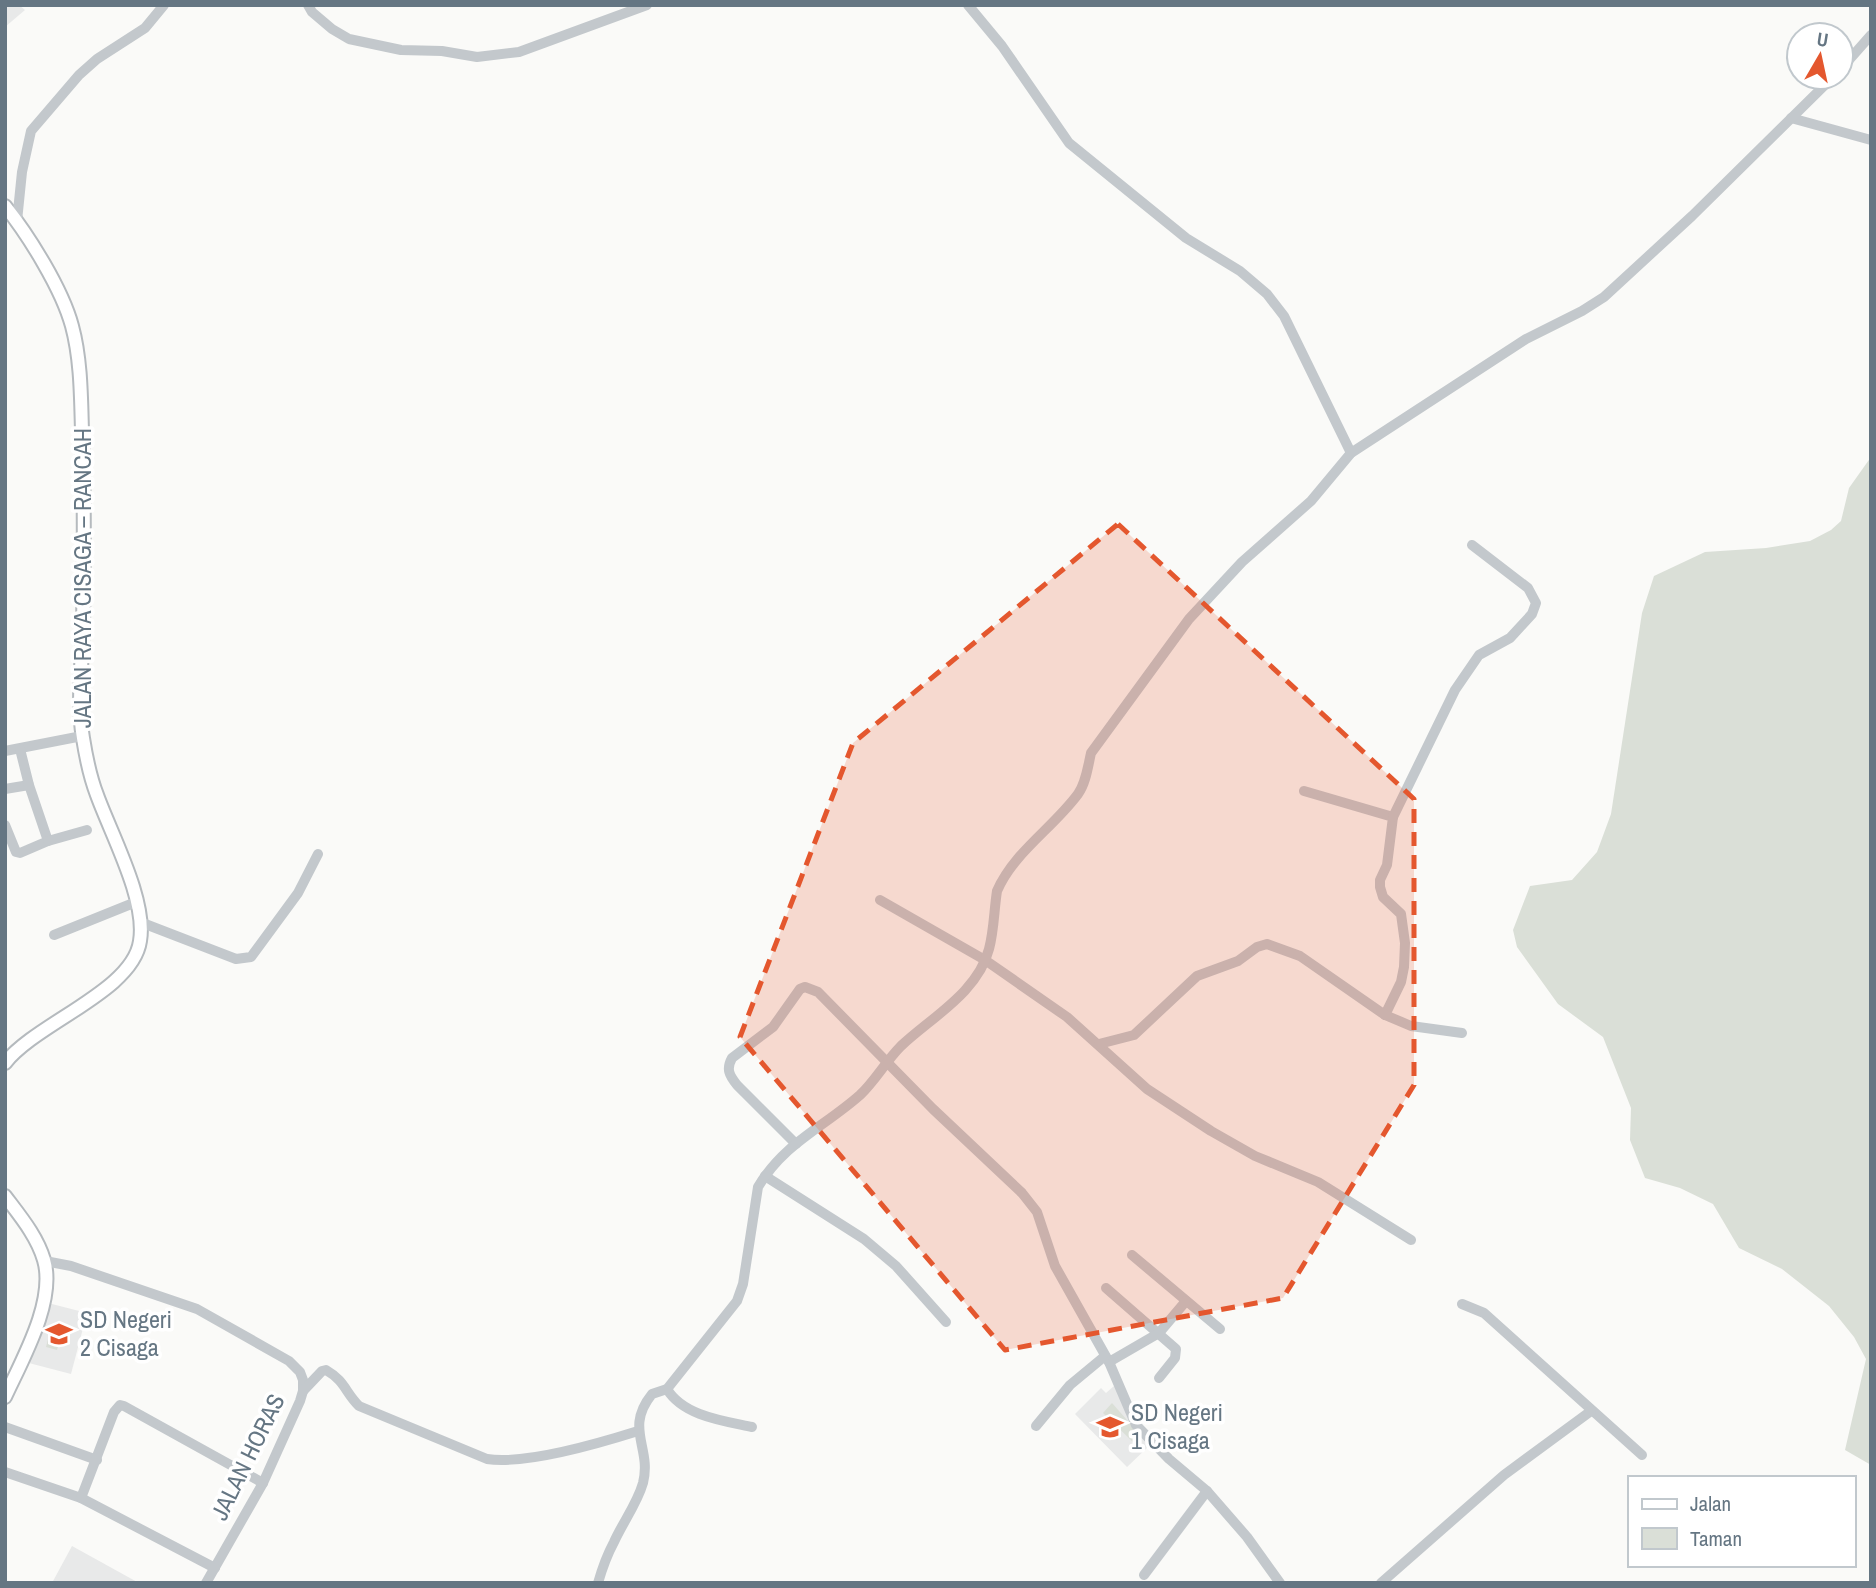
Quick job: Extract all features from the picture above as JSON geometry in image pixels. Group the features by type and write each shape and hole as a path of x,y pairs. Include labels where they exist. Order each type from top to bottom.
{"main road":[{"name":"JALAN RAYA CISAGA – RANCAH","path":"5,206 17,221 64,305 75,340 81,398 84,485 82,736 96,793 122,856 136,902 141,940 137,953 123,973 29,1040 5,1063"},
{"path":"5,1196 25,1223 45,1261 47,1274 44,1300 27,1350 5,1397"}],"street":[{"path":"17,221 22,172 31,131 79,75 97,59 145,28 164,5"},
{"path":"308,5 312,12 332,29 349,39 401,50 442,51 477,57 519,52 647,5"},
{"path":"968,5 1002,46 1069,143 1186,238 1240,271 1266,294 1284,316 1351,453"},
{"path":"1855,53 1871,35"},
{"path":"598,1583 642,1483 645,1457 638,1431 640,1414 652,1394 667,1389 729,1311 740,1293 758,1187 783,1153 860,1094 887,1062 981,971 990,948 997,891 1001,883 1016,862 1079,793 1086,778 1091,752 1189,619 1242,562 1311,501 1351,453 1525,339 1604,297 1819,91"},
{"path":"1791,118 1871,141"},
{"path":"1385,1015 1405,967 1401,915 1383,897 1380,887 1380,880 1387,865 1392,817 1455,690 1479,655 1510,638 1532,614 1536,603 1528,588 1472,545"},
{"path":"5,751 82,736"},
{"path":"20,749 48,841"},
{"path":"5,789 29,785"},
{"path":"1304,791 1392,817"},
{"path":"5,825 16,852 20,853 48,841 86,830"},
{"path":"140,922 236,959 251,957 298,893 318,854"},
{"path":"880,900 985,960 1067,1017 1147,1089 1211,1131 1255,1156 1318,1182 1410,1240"},
{"path":"54,935 136,902"},
{"path":"1099,1045 1134,1035 1197,976 1238,961 1257,947 1267,944 1300,956 1385,1015 1411,1026 1462,1033"},
{"path":"796,1144 737,1085 728,1071 728,1065 732,1058 773,1027 800,989 810,988 818,992 1022,1193 1037,1212 1055,1266 1107,1359 1140,1430 1207,1491 1247,1537 1275,1581"},
{"path":"765,1176 864,1239 897,1266 946,1322"},
{"path":"1132,1255 1220,1329"},
{"name":"JALAN HORAS","path":"45,1261 71,1266 205,1312 289,1361 300,1372 303,1391 263,1483 205,1583"},
{"path":"1106,1288 1177,1351 1160,1378"},
{"path":"1036,1426 1070,1385 1107,1359 1159,1333 1186,1301"},
{"path":"1462,1304 1484,1313 1642,1455"},
{"path":"303,1391 326,1370 344,1384 359,1406 487,1459 499,1461 552,1453 638,1431"},
{"path":"667,1389 681,1404 702,1414 752,1427"},
{"path":"81,1498 116,1408 124,1406 263,1483"},
{"path":"1381,1583 1504,1475 1591,1411"},
{"path":"5,1427 97,1460"},
{"path":"5,1472 81,1498 215,1568"},
{"path":"1144,1574 1207,1491"}],"highlighted area":[{"path":"1118,524 1414,799 1414,1085 1283,1298 1005,1350 740,1037 853,743"}],"shaded area":[{"path":"5,5 19,5 25,10 5,27"},
{"name":"SD Negeri 2 Cisaga","path":"48,1303 87,1313 71,1374 25,1362"},
{"name":"SD Negeri 1 Cisaga","path":"1114,1386 1150,1445 1127,1467 1075,1414 1101,1388 1106,1393"},
{"path":"72,1546 139,1583 52,1583"}],"green space":[{"path":"1871,457 1871,1465 1845,1450 1866,1359 1854,1337 1829,1306 1782,1269 1739,1248 1713,1204 1680,1188 1645,1178 1630,1140 1631,1108 1603,1037 1558,1004 1517,947 1513,930 1530,886 1572,880 1597,852 1611,814 1642,613 1654,576 1705,552 1766,548 1810,541 1831,530 1841,521 1849,488"},
{"path":"52,1324 63,1327 57,1350 46,1347"},
{"path":"1112,1403 1141,1436 1134,1443 1103,1413"}],"place":[{"name":"SD Negeri 2 Cisaga","path":"59,1334"},
{"name":"SD Negeri 1 Cisaga","path":"1110,1427"}]}
